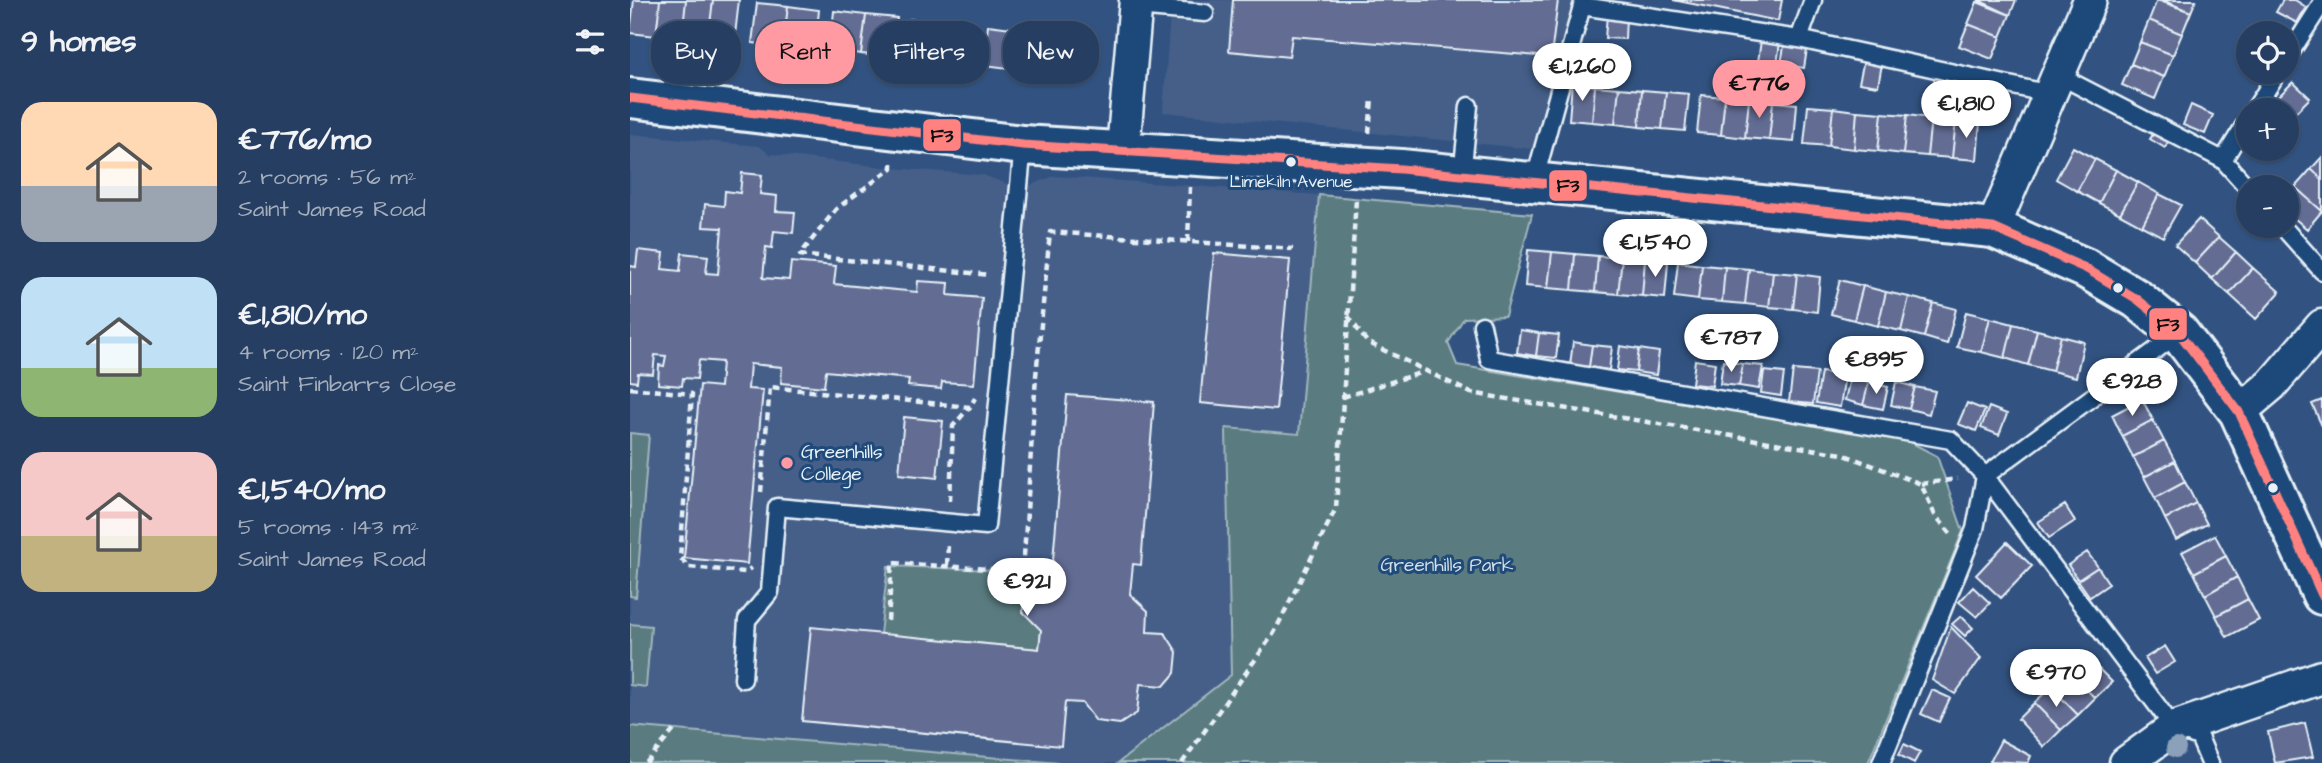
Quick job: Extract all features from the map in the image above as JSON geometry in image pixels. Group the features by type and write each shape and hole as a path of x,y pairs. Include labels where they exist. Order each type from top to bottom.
{"street":[{"path":"1993,228 2090,0"},
{"path":"1123,150 1136,4"},
{"path":"630,98 1023,145 1462,176 1993,228 2085,268 2137,299 2179,332 2239,412 2322,595"},
{"path":"2239,412 2271,385 2322,326"},
{"path":"2126,763 2174,728 2322,677"}],"lane":[{"path":"1799,39 1813,0"},
{"path":"2299,39 2322,3"},
{"path":"1136,4 1205,13"},
{"path":"1531,183 1582,6 1799,39 2054,85 2223,160 2236,175"},
{"path":"1462,176 1469,106"},
{"path":"2223,160 2236,139"},
{"path":"743,679 747,620 770,592 777,507 986,526 1021,189 1023,145"},
{"path":"2293,238 2322,271"},
{"path":"1482,325 1489,359 1951,440 1986,476 2174,728 2199,737 2210,763"},
{"path":"1881,763 1969,544 1986,476 2179,332"}],"path":[{"path":"1368,143 1372,99"},
{"path":"892,168 836,209 800,255 990,275 989,289"},
{"path":"1188,242 1190,181"},
{"path":"1182,763 1274,633 1336,508 1357,188"},
{"path":"1051,232 1293,249"},
{"path":"1348,316 1367,342 1471,393 1842,454 1921,484 1986,476"},
{"path":"1343,397 1424,371"},
{"path":"761,496 770,387 970,407"},
{"path":"630,388 692,394 680,558 688,567 745,572 755,564"},
{"path":"947,565 953,426 970,407 975,396"},
{"path":"1921,484 1943,526 1958,542 1969,544"},
{"path":"646,763 674,730"}],"shaded area":[{"path":"1171,0 1573,0 1533,149 1163,112"},
{"name":"Greenhills College","path":"630,134 759,146 770,154 983,175 1021,189 1054,176 1319,195 1299,435 1226,428 1231,675 1118,763 1059,763 630,726"}],"green space":[{"name":"Greenhills Park","path":"1319,195 1532,214 1505,316 1464,318 1448,343 1457,365 1906,440 1937,456 1963,531 1868,763 1118,763 1231,675 1226,428 1299,434"},
{"path":"630,433 649,435 636,597 630,596"},
{"path":"888,566 1020,571 1041,630 1039,649 880,634"},
{"path":"630,624 651,626 646,687 630,685"},
{"path":"630,726 1059,763 630,763"}],"building":[{"path":"634,0 660,0 658,21 651,21 651,35 630,33"},
{"path":"660,0 686,0 684,21 658,21"},
{"path":"686,0 713,0 710,21 684,21"},
{"path":"713,0 739,0 737,21 710,21"},
{"path":"1233,0 1558,0 1551,57 1292,36 1289,57 1229,51"},
{"path":"1673,0 1782,0 1778,21"},
{"path":"1978,0 2016,0 2010,15"},
{"path":"2157,0 2191,12 2182,34 2149,20"},
{"path":"2162,0 2196,0 2191,12"},
{"path":"2283,0 2295,0 2306,7 2298,21 2276,12"},
{"path":"1977,2 2010,15 2001,37 1968,24"},
{"path":"757,3 788,6 786,21 755,21 755,43 752,43"},
{"path":"788,6 819,10 818,21 786,21"},
{"path":"834,11 866,15 861,54 855,53 855,21 833,21"},
{"path":"866,15 897,18 897,21 869,21 869,55 861,54"},
{"path":"1607,15 1626,16 1625,39 1605,38"},
{"path":"2149,20 2182,34 2173,55 2140,42"},
{"path":"1968,24 2001,37 1992,59 1959,46"},
{"path":"989,25 1003,27 1003,67 989,66"},
{"path":"1761,40 1780,42 1777,65 1758,62"},
{"path":"2140,42 2173,55 2164,77 2131,64"},
{"path":"1784,46 1807,49 1804,68 1781,64"},
{"path":"1864,60 1882,64 1878,86 1859,83"},
{"path":"2131,64 2164,77 2155,99 2122,85"},
{"path":"1936,71 1958,77 1955,90 1933,86"},
{"path":"1961,78 1980,82 1977,93 1958,90"},
{"path":"1572,83 1595,86 1592,122 1569,120"},
{"path":"2291,84 2295,84 2310,98 2299,109 2299,98 2279,96"},
{"path":"1595,86 1619,88 1615,124 1592,122"},
{"path":"1619,88 1642,90 1639,127 1615,124"},
{"path":"1642,90 1666,92 1662,129 1639,127"},
{"path":"1666,92 1689,94 1685,131 1662,129"},
{"path":"1701,95 1725,97 1721,135 1697,133"},
{"path":"1725,97 1749,100 1745,138 1721,135"},
{"path":"1749,100 1773,102 1769,140 1745,138"},
{"path":"1773,102 1797,104 1794,142 1769,140"},
{"path":"2191,105 2213,115 2205,134 2183,125"},
{"path":"1808,106 1833,108 1829,146 1804,144"},
{"path":"1833,108 1857,111 1854,149 1829,146"},
{"path":"1857,111 1882,113 1878,151 1854,149"},
{"path":"1882,113 1907,115 1903,154 1878,151"},
{"path":"1907,115 1931,118 1927,156 1903,154"},
{"path":"1931,118 1956,120 1952,158 1927,156"},
{"path":"1956,120 1980,122 1977,160 1952,158"},
{"path":"2156,130 2171,139 2165,148 2150,139"},
{"path":"2073,147 2095,159 2077,191 2056,179"},
{"path":"2322,157 2322,179 2311,169"},
{"path":"2095,159 2116,170 2099,203 2077,191"},
{"path":"2311,169 2322,179 2322,211 2299,191 2299,182"},
{"path":"2116,170 2138,182 2120,214 2099,203"},
{"path":"742,173 762,175 760,194 777,196 776,211 795,212 793,233 774,231 772,248 766,247 763,278 789,280 791,262 836,266 834,284 917,292 918,281 949,283 948,295 982,298 974,384 942,382 941,389 908,386 909,379 826,371 824,387 781,383 782,367 750,364 748,389 763,390 747,564 684,558 700,385 720,387 722,362 699,360 697,379 683,378 682,386 658,384 659,365 664,366 666,356 655,355 653,374 638,373 637,382 630,381 630,266 636,267 638,250 664,253 662,269 680,271 682,253 708,256 706,273 718,274 722,228 703,227 705,204 724,206 725,191 740,193"},
{"path":"2138,182 2159,194 2142,226 2120,214"},
{"path":"2299,191 2322,211 2307,229 2299,222"},
{"path":"2159,194 2181,205 2163,237 2142,226"},
{"path":"2199,219 2219,237 2195,263 2175,245"},
{"path":"2219,237 2236,252 2212,279 2195,263"},
{"path":"1528,250 1552,252 1548,288 1525,286"},
{"path":"1552,252 1575,254 1572,290 1548,288"},
{"path":"2236,252 2253,268 2229,294 2212,279"},
{"path":"1214,253 1290,260 1276,410 1200,403"},
{"path":"1575,254 1598,256 1595,292 1572,290"},
{"path":"1598,256 1622,258 1618,294 1595,292"},
{"path":"1622,258 1645,260 1642,296 1618,294"},
{"path":"1645,260 1668,262 1665,298 1642,296"},
{"path":"1678,262 1702,265 1698,300 1674,297"},
{"path":"1702,265 1725,267 1722,302 1698,300"},
{"path":"1725,267 1749,269 1745,304 1722,302"},
{"path":"2253,268 2280,292 2256,319 2229,294"},
{"path":"1749,269 1773,272 1769,307 1745,304"},
{"path":"1773,272 1797,274 1793,309 1769,307"},
{"path":"1797,274 1820,277 1817,312 1793,309"},
{"path":"1840,280 1863,286 1854,320 1831,314"},
{"path":"1863,286 1886,292 1878,326 1854,320"},
{"path":"1886,292 1909,297 1901,331 1878,326"},
{"path":"1909,297 1933,303 1924,337 1901,331"},
{"path":"1933,303 1956,309 1947,344 1924,337"},
{"path":"1966,312 1990,318 1981,352 1957,347"},
{"path":"1990,318 2013,324 2005,358 1981,352"},
{"path":"2013,324 2037,330 2028,365 2005,358"},
{"path":"1520,330 1539,333 1536,356 1517,353"},
{"path":"2037,330 2061,336 2052,371 2028,365"},
{"path":"1539,333 1559,335 1556,358 1536,356"},
{"path":"2061,336 2084,342 2076,377 2052,371"},
{"path":"1573,342 1592,345 1589,367 1570,365"},
{"path":"1592,345 1612,347 1609,370 1589,367"},
{"path":"1620,346 1639,349 1636,372 1617,370"},
{"path":"1639,349 1659,352 1656,375 1636,372"},
{"path":"1695,360 1715,363 1712,386 1692,384"},
{"path":"1723,361 1743,364 1739,386 1720,384"},
{"path":"1743,364 1763,366 1759,389 1739,386"},
{"path":"1793,370 1817,372 1813,404 1789,402"},
{"path":"1764,371 1784,373 1781,396 1761,393"},
{"path":"1821,372 1845,375 1840,407 1816,403"},
{"path":"1850,378 1869,382 1863,405 1845,400"},
{"path":"1869,382 1888,387 1883,409 1863,405"},
{"path":"1896,382 1915,387 1909,409 1891,405"},
{"path":"1915,387 1935,391 1929,414 1909,409"},
{"path":"1067,395 1154,402 1141,565 1133,564 1130,594 1148,611 1147,632 1165,633 1177,652 1175,673 1164,686 1140,684 1137,713 1120,724 1096,721 1082,703 1065,702 1061,746 802,721 811,627 1039,649 1041,630 1023,612 1023,586 1041,571 1052,572"},
{"path":"2142,399 2153,420 2122,436 2112,415"},
{"path":"2322,400 2322,426 2312,404"},
{"path":"1967,403 1985,410 1976,431 1958,424"},
{"path":"1989,407 2007,414 1999,435 1981,428"},
{"path":"904,417 943,421 937,478 899,474"},
{"path":"2153,420 2164,441 2133,457 2122,436"},
{"path":"2164,441 2175,461 2144,477 2133,457"},
{"path":"2175,461 2185,482 2155,498 2144,477"},
{"path":"2185,482 2196,503 2165,519 2155,498"},
{"path":"2196,503 2207,524 2176,540 2165,519"},
{"path":"2065,505 2075,521 2049,538 2038,522"},
{"path":"2215,535 2226,556 2194,573 2182,552"},
{"path":"2007,542 2032,566 2001,598 1976,575"},
{"path":"2087,552 2098,567 2078,580 2068,565"},
{"path":"2226,556 2237,577 2205,595 2194,573"},
{"path":"2098,567 2109,584 2090,597 2078,580"},
{"path":"2237,577 2248,599 2216,616 2205,595"},
{"path":"1973,587 1990,603 1977,617 1959,602"},
{"path":"2248,599 2259,620 2227,637 2216,616"},
{"path":"1961,616 1973,628 1965,636 1952,624"},
{"path":"1951,627 1981,658 1955,694 1932,680"},
{"path":"2165,646 2175,662 2155,674 2145,658"},
{"path":"2085,655 2112,682 2095,698 2068,671"},
{"path":"2068,671 2095,698 2078,715 2051,687"},
{"path":"2051,687 2078,715 2061,730 2034,703"},
{"path":"1932,690 1950,698 1939,722 1921,714"},
{"path":"2034,703 2061,730 2044,747 2018,719"},
{"path":"2305,723 2313,757 2275,763 2268,732"},
{"path":"2001,740 2031,756 2028,763 1990,761"},
{"path":"1904,744 1920,752 1914,763 1899,755"}],"transit line":[{"name":"F3","path":"630,98 1023,145 1401,169 1993,228 2085,268 2137,299 2179,333 2239,412 2322,595"}],"place":[{"name":"Limekiln Avenue","path":"1291,162"},
{"name":"Greenhills College","path":"787,463"}]}
